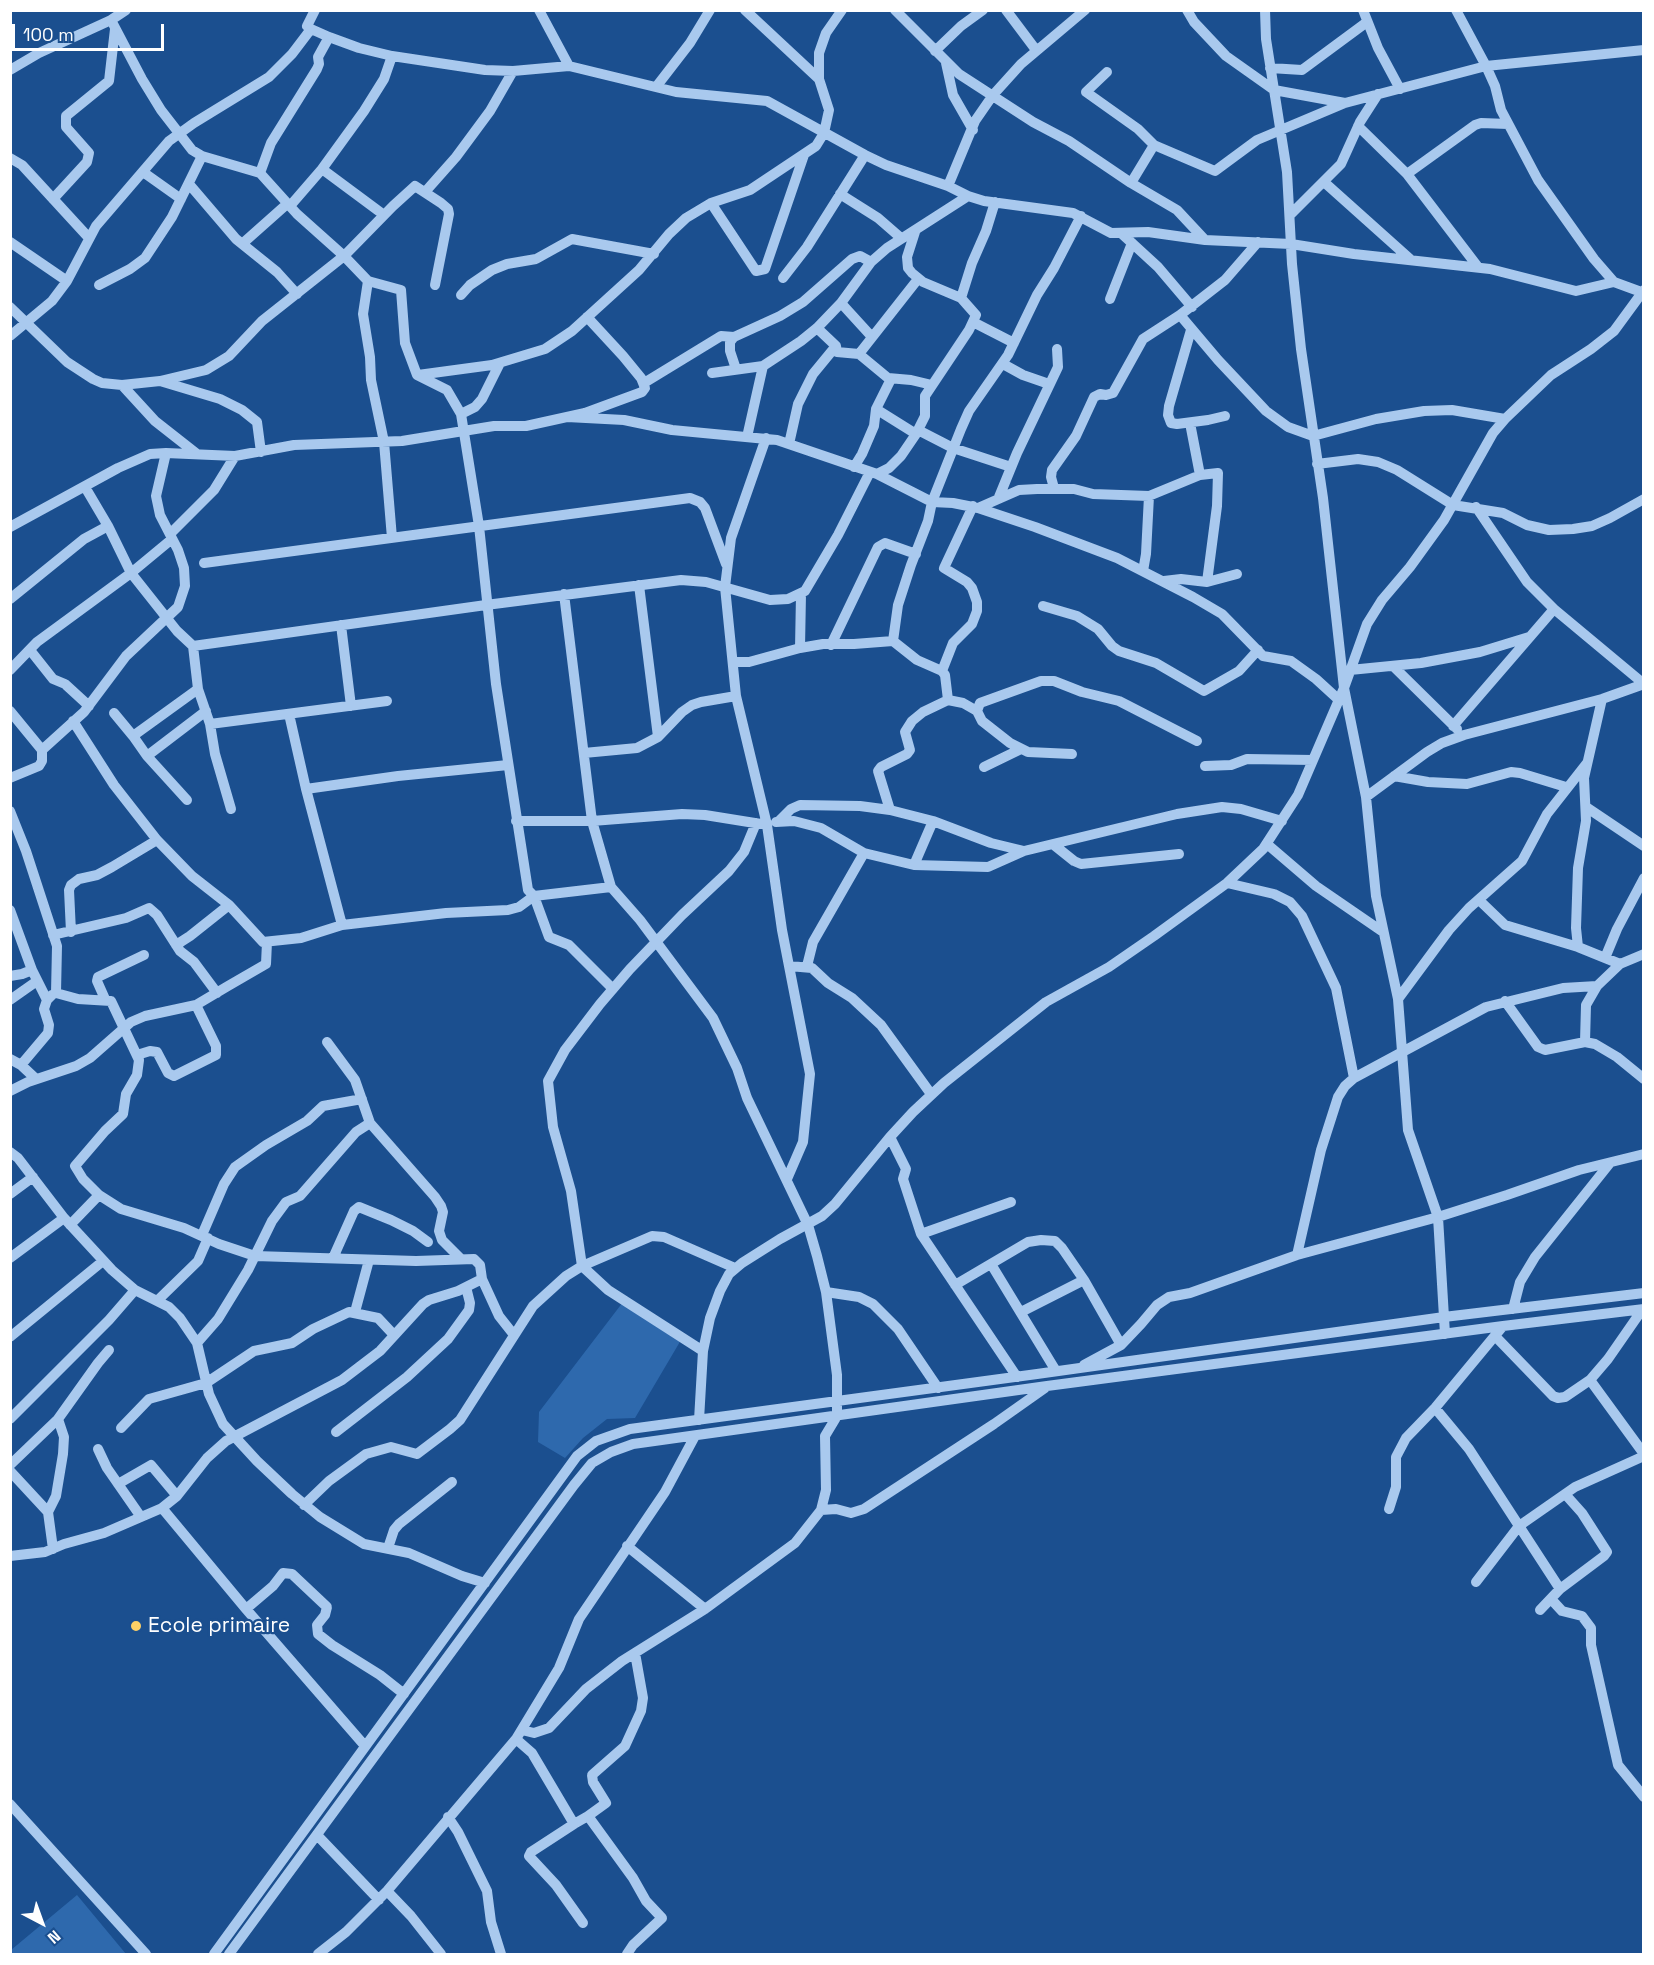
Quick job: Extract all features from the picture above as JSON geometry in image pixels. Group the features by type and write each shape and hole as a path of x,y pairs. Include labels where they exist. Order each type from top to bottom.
{"street":[{"path":"101,10 142,79 192,150 202,156 260,174 288,205 368,281 401,290 405,343 417,375 447,390 461,414 479,526 486,605 507,765 528,890 534,896 549,937 569,945 613,989"},
{"path":"10,70 39,53 111,24 126,10"},
{"path":"315,10 307,26 311,29 329,38 392,56 485,70 513,71 569,66 695,96 767,101 824,134 886,165 948,186 968,196 1081,216 1106,231 1148,232 1205,240 1291,244 1354,254 1478,267 1576,291 1614,282"},
{"path":"539,10 569,66"},
{"path":"656,87 690,43 710,10"},
{"path":"745,10 819,79"},
{"path":"417,375 500,363 545,349 572,331 639,270 680,223 711,203 750,190 816,146 824,134 830,110 819,79 819,53 826,33 842,10"},
{"path":"895,10 946,63 967,80 1033,122 1069,141 1131,183 1177,210 1205,240"},
{"path":"935,51 961,26 983,10"},
{"path":"1006,10 1036,50"},
{"path":"948,186 979,114 993,95 1020,64 1085,10"},
{"path":"1187,10 1194,22 1226,56 1274,90 1345,103"},
{"path":"1265,10 1266,39 1287,172 1301,349 1344,688 1366,797 1372,868 1383,932 1398,999 1408,1130 1438,1217 1445,1334"},
{"path":"1363,10 1378,48 1400,89"},
{"path":"699,1419 703,1351 724,1280 735,1268 829,1210 890,1137 931,1095 1046,1002 1109,967 1227,883 1247,866 1267,844 1298,795 1344,688 1367,624 1382,600 1410,567 1453,505 1483,450 1505,419 1559,368 1591,349 1614,331 1643,292 1614,282 1594,259 1538,180 1501,110 1495,86 1486,66 1456,10"},
{"path":"1270,68 1302,70 1367,22"},
{"path":"53,198 87,162 89,153 66,127 66,116 109,81 111,24"},
{"path":"10,336 52,301 67,280 104,215 169,141 178,133 268,77 288,59 311,29"},
{"path":"260,174 271,143 317,69 318,57 329,38"},
{"path":"1107,72 1086,92 1138,129 1154,145 1215,171 1245,147 1280,129 1345,103 1486,66 1644,50"},
{"path":"242,244 288,205 322,169 377,91 392,56"},
{"path":"946,63 953,95 973,129"},
{"path":"425,192 456,157 490,111 513,71"},
{"path":"1290,215 1324,182 1346,155 1358,126 1378,94"},
{"path":"1407,174 1474,125 1508,124"},
{"path":"1358,126 1407,174 1478,267"},
{"path":"1131,183 1154,145"},
{"path":"711,203 756,271 765,268 804,155"},
{"path":"783,278 807,247 865,155"},
{"path":"99,285 130,269 145,258 172,217 202,156"},
{"path":"10,158 22,165 89,238"},
{"path":"322,169 384,215"},
{"path":"143,172 180,199"},
{"path":"1324,182 1410,259"},
{"path":"189,184 242,244 277,272 297,294"},
{"path":"10,307 76,369 102,383 122,385 160,381 206,370 218,364 246,340 262,321 344,256 415,186 448,209 449,214 435,285"},
{"path":"840,194 878,218 901,238"},
{"path":"712,373 763,366 817,328 842,303 871,262 901,238 915,232 968,196"},
{"path":"961,298 995,202"},
{"path":"893,641 898,605 928,521 932,501 969,411 1003,364 1036,295 1054,268 1081,216"},
{"path":"800,648 801,594 874,473 889,468 901,456 917,432 925,416 925,396 973,322 975,312 961,298 918,279 908,268 907,261 915,232"},
{"path":"1120,233 1158,267 1192,307"},
{"path":"461,295 470,285 492,270 507,264 537,259 572,238 654,254"},
{"path":"10,242 67,280"},
{"path":"1054,488 1052,470 1076,436 1094,397 1113,393 1143,339 1192,307 1233,273 1258,242"},
{"path":"1110,299 1132,243"},
{"path":"736,369 730,351 730,342 734,337 780,316 803,302 852,259 860,256 871,262"},
{"path":"859,354 918,279"},
{"path":"368,281 363,314 371,380 384,442 392,538"},
{"path":"842,303 872,337"},
{"path":"1180,315 1191,330 1266,411 1288,427 1313,436 1376,419 1424,411 1452,410 1505,419"},
{"path":"10,527 134,460 150,454 235,456 294,445 402,441 494,426 526,426 567,417 637,394 645,388 644,383 623,356 586,317"},
{"path":"973,322 1014,343"},
{"path":"817,328 836,346 837,352 859,354 886,378 932,385"},
{"path":"1191,330 1169,406 1168,415 1171,423 1190,423 1225,416"},
{"path":"644,383 721,336 734,337"},
{"path":"789,444 798,404 813,374 836,346"},
{"path":"999,497 1058,367 1058,349"},
{"path":"461,414 475,407 482,399 500,363"},
{"path":"1003,364 1023,375 1049,384"},
{"path":"747,436 763,366"},
{"path":"854,466 874,426 876,409 891,379"},
{"path":"160,381 220,399 243,410 257,422 261,452"},
{"path":"122,385 155,421 198,454"},
{"path":"876,409 917,432 953,448 1011,467"},
{"path":"567,417 624,420 672,430 766,438 874,473 932,501 976,507 1090,547 1163,580 1222,614 1263,656 1291,661 1339,700"},
{"path":"1190,423 1200,476"},
{"path":"766,438 731,538 725,587 736,696 767,823 782,930 810,1074 803,1142 787,1179"},
{"path":"42,750 89,706 126,656 178,607 185,586 183,568 160,515 156,496 166,453"},
{"path":"13,663 37,642 131,573 171,537 214,490 235,456"},
{"path":"1317,464 1358,459 1384,464 1453,505 1503,513 1537,528 1549,530 1592,525 1644,499"},
{"path":"942,671 953,643 972,624 977,611 977,602 972,588 967,582 944,568 976,507 1019,490 1054,488 1074,489 1093,494 1149,496 1200,476 1218,473 1217,506 1207,582"},
{"path":"85,487 108,526 131,573 193,646 198,689 210,724 215,754 231,809"},
{"path":"1143,571 1149,496"},
{"path":"204,563 690,498 700,502 705,508 727,567"},
{"path":"1476,507 1527,582 1554,609 1644,684"},
{"path":"10,598 84,539 108,526"},
{"path":"831,645 878,547 885,543 916,554"},
{"path":"1163,580 1181,579 1207,582 1237,574"},
{"path":"193,646 564,594 681,580 706,582 753,597 771,600 788,599 801,594"},
{"path":"639,585 658,737"},
{"path":"519,1735 549,1728 586,1689 635,1653 705,1609 795,1543 821,1510 826,1490 825,1436 837,1416 837,1375 826,1292 808,1225 747,1098 737,1068 713,1018 640,920 611,887 592,821 564,594"},
{"path":"1043,606 1077,616 1098,629 1119,651 1156,663 1204,691 1239,671 1258,650"},
{"path":"1453,726 1554,609"},
{"path":"341,625 351,706"},
{"path":"1350,670 1421,663 1480,652 1529,636"},
{"path":"733,662 767,658 800,648 893,641 917,660 942,671 945,675 948,700"},
{"path":"30,650 53,679 65,684 89,706"},
{"path":"1393,666 1464,735"},
{"path":"977,711 980,703 1041,681 1054,681 1082,692 1119,701 1197,741"},
{"path":"1366,797 1426,752 1442,743 1464,735 1602,699 1644,684"},
{"path":"133,736 198,689"},
{"path":"584,753 637,748 658,737 692,705 736,696"},
{"path":"1578,947 1576,909 1578,868 1585,832 1584,778 1602,699"},
{"path":"890,810 878,771 910,750 905,732 912,721 923,712 948,700 963,703 977,711 982,721 1021,749 1042,754 1072,754"},
{"path":"210,724 387,701"},
{"path":"10,711 42,750 42,761 39,766 10,778"},
{"path":"147,756 206,711"},
{"path":"114,713 147,756 187,800"},
{"path":"289,714 342,925"},
{"path":"73,721 114,785 157,840 192,876 229,905 262,941 301,938 342,925 446,913 508,910 519,907 534,896 611,887"},
{"path":"984,767 1021,749"},
{"path":"1205,766 1231,765 1247,759 1313,760"},
{"path":"1398,999 1449,930 1522,861 1547,814 1587,763"},
{"path":"306,789 507,765"},
{"path":"1394,776 1428,782 1467,784 1511,772 1566,787"},
{"path":"703,1351 609,1290 582,1266 571,1191 554,1127 548,1080 565,1050 613,989 682,915 729,871 767,823 800,805 860,806 890,810 933,821 1008,848 1024,851"},
{"path":"516,821 592,821 694,814 767,823 794,821 821,828 864,853 914,865 988,867 1024,851 1177,814 1222,807 1241,809 1282,821"},
{"path":"1586,807 1644,846"},
{"path":"10,811 26,851 58,958 52,997 44,1013 49,1025 48,1033 21,1065"},
{"path":"914,865 933,821"},
{"path":"71,932 69,890 71,885 79,879 112,867 157,840"},
{"path":"1054,844 1081,864 1179,854"},
{"path":"1267,844 1316,886 1383,932"},
{"path":"807,966 813,942 864,853"},
{"path":"1605,958 1617,929 1644,878"},
{"path":"1227,883 1274,894 1290,902 1302,916 1336,988 1354,1078"},
{"path":"1479,900 1505,925 1578,947 1620,964"},
{"path":"176,945 229,905"},
{"path":"53,935 126,918 149,908 157,915 176,945 194,962 217,993"},
{"path":"10,910 38,981 52,997 111,1000 140,1064 138,1076 126,1094 123,1114 75,1166 75,1169 99,1195 126,1211 255,1256 477,1261 480,1265 482,1279 499,1316 514,1335"},
{"path":"10,1091 36,1079 76,1066 90,1058 123,1028 145,1016 196,1005 217,993 266,964 267,942"},
{"path":"1585,1042 1586,1005 1597,986 1620,964 1644,954"},
{"path":"105,999 97,981 98,977 144,955"},
{"path":"789,966 807,966 816,970 828,983 852,998 881,1025 931,1095"},
{"path":"10,976 32,970"},
{"path":"10,1000 38,981"},
{"path":"1298,1255 1321,1150 1338,1097 1354,1078 1486,1007 1569,987 1597,986"},
{"path":"1505,1001 1538,1047 1545,1050 1585,1042 1604,1048 1644,1079"},
{"path":"136,1055 150,1051 157,1052 168,1073 174,1076 216,1055 216,1046 196,1005"},
{"path":"327,1042 355,1080 370,1123 435,1197 443,1212 439,1231 442,1239 461,1259"},
{"path":"10,1059 21,1065 36,1079"},
{"path":"156,1301 198,1261 224,1184 236,1167 307,1121 323,1106 362,1099"},
{"path":"197,1343 218,1319 255,1256 272,1221 286,1202 300,1196 356,1132 370,1123"},
{"path":"890,1137 906,1169 903,1179 921,1234 1017,1377"},
{"path":"10,1152 18,1158 67,1221 103,1261 135,1290 176,1312 197,1343 206,1383 218,1415 257,1461 304,1505 364,1544 409,1553 484,1583"},
{"path":"1079,1368 1121,1344 1156,1305 1169,1297 1190,1293 1298,1255 1507,1196 1579,1170 1644,1154"},
{"path":"1513,1309 1520,1282 1535,1257 1610,1163"},
{"path":"10,1194 33,1177"},
{"path":"10,1258 67,1221 99,1195"},
{"path":"921,1234 1011,1202"},
{"path":"333,1258 354,1211 359,1207 398,1224 428,1242"},
{"path":"304,1505 328,1481 366,1454 391,1448 417,1454 450,1429 460,1419 533,1306 566,1276 582,1266 644,1237 652,1236 664,1237 735,1268"},
{"path":"955,1285 1028,1242 1055,1241 1084,1280 1121,1344"},
{"path":"356,1312 369,1260"},
{"path":"10,1337 103,1261"},
{"path":"991,1263 1056,1371"},
{"path":"10,1556 37,1554 104,1533 162,1508 177,1496 216,1448 234,1436 342,1380 380,1351 393,1334 423,1304 482,1279"},
{"path":"1021,1312 1084,1280"},
{"path":"336,1432 407,1377 447,1339 469,1310 466,1287"},
{"path":"10,1419 109,1320 135,1290"},
{"path":"826,1292 859,1297 873,1304 898,1329 938,1388"},
{"path":"214,1954 577,1456 585,1448 606,1436 630,1428 938,1388 1444,1317 1644,1293"},
{"path":"229,1954 574,1485 592,1463 611,1452 633,1444 1047,1386 1643,1309"},
{"path":"1496,1336 1552,1396 1565,1397 1590,1380 1608,1359 1643,1309"},
{"path":"121,1428 149,1399 206,1383 254,1351 292,1343 349,1312 378,1318 393,1334"},
{"path":"1389,1509 1396,1487 1396,1457 1401,1447 1503,1326"},
{"path":"10,1465 58,1419 109,1350"},
{"path":"1476,1582 1519,1526 1587,1481 1644,1455 1638,1437 1590,1380"},
{"path":"821,1510 836,1509 851,1513 864,1509 994,1424 1047,1386"},
{"path":"1435,1408 1469,1449 1560,1589"},
{"path":"53,1549 48,1512 56,1496 64,1437 58,1419"},
{"path":"318,1954 346,1932 383,1896 519,1735 559,1668 579,1619 670,1485 695,1436"},
{"path":"99,1449 106,1468 141,1517"},
{"path":"118,1484 151,1465 177,1496"},
{"path":"10,1470 48,1512"},
{"path":"388,1548 394,1530 399,1524 452,1482"},
{"path":"1540,1610 1560,1589 1604,1556 1607,1550 1582,1512 1565,1494"},
{"path":"162,1508 365,1746"},
{"path":"627,1546 705,1609"},
{"path":"246,1609 273,1586 283,1573 292,1574 327,1607 326,1615 317,1625 318,1634 404,1694"},
{"path":"1551,1599 1562,1611 1581,1616 1591,1628 1591,1645 1618,1765 1644,1797"},
{"path":"584,1923 556,1885 529,1856 531,1852 604,1806 606,1801 593,1782 592,1775 625,1746 641,1711 643,1698 635,1653"},
{"path":"519,1735 574,1824"},
{"path":"10,1804 146,1954"},
{"path":"588,1816 633,1878 646,1901 662,1918 633,1945 627,1954"},
{"path":"448,1817 458,1832 487,1891 491,1922 501,1954"},
{"path":"317,1835 383,1896 411,1916 441,1954"},
{"path":"267,1882 278,1888"}],"shaded area":[{"path":"623,1302 681,1340 635,1418 607,1419 583,1438 565,1458 538,1442 539,1412"},
{"path":"77,1895 126,1954 11,1954 11,1950"}],"place":[{"name":"Ecole primaire","path":"136,1626"}]}
